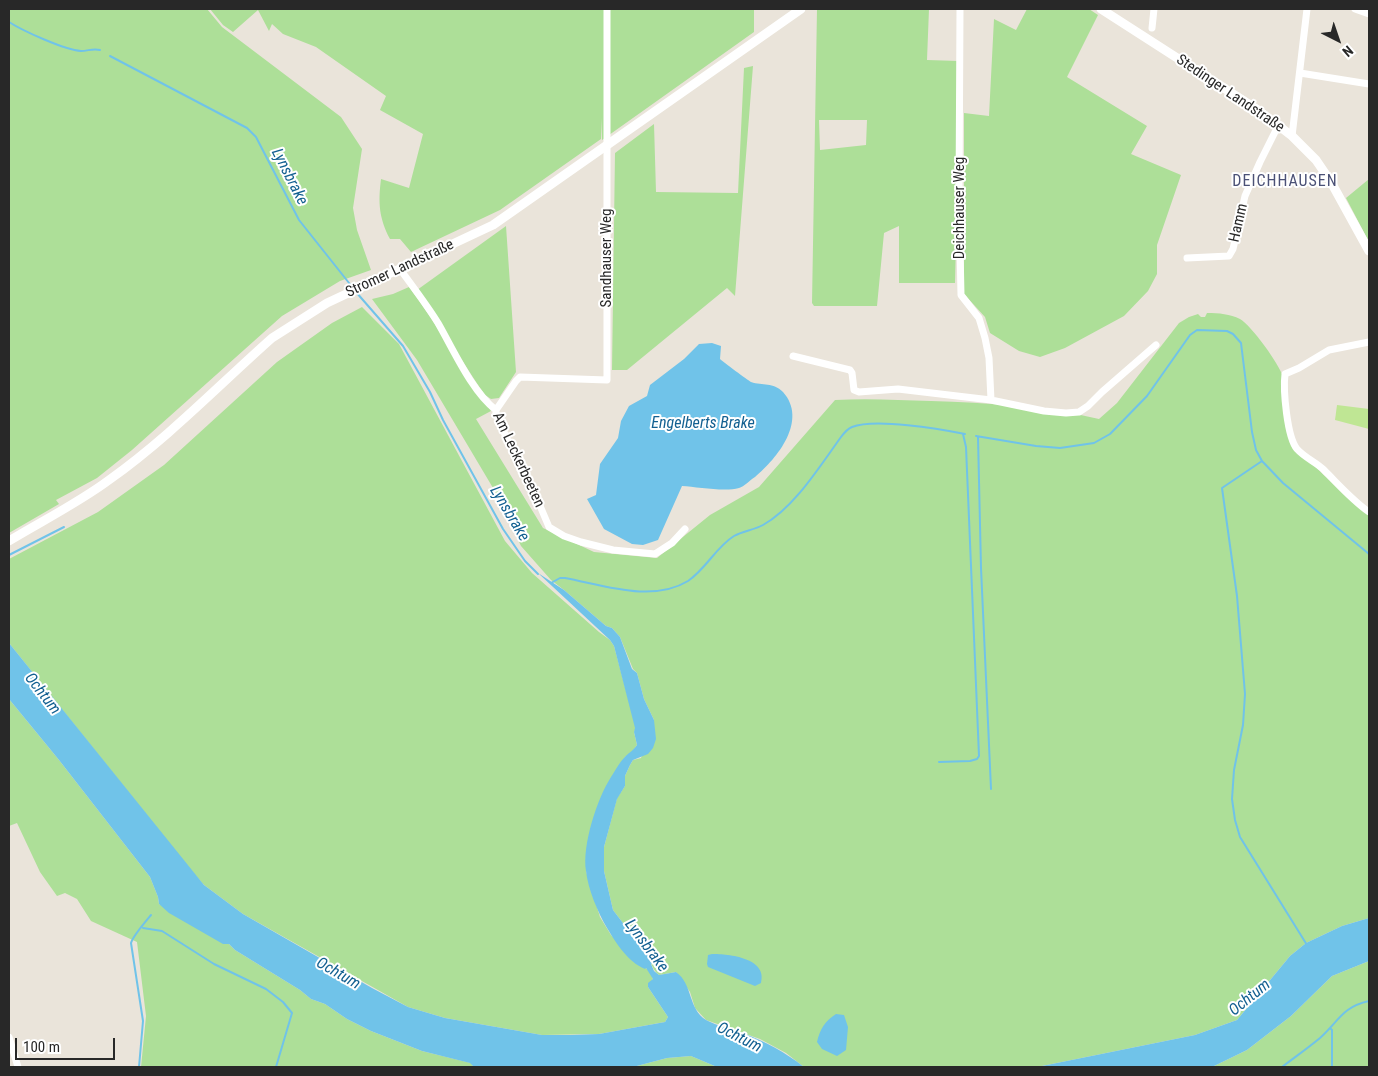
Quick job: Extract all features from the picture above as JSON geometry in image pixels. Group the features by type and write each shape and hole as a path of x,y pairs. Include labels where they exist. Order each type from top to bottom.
{"main road":[{"name":"Stromer Landstraße","path":"9,541 108,481 164,436 272,338 310,312 493,224 801,9"},
{"name":"Stedinger Landstraße","path":"1101,9 1279,124 1316,160 1331,182 1369,251"}],"street":[{"name":"Sandhauser Weg","path":"496,410 520,377 607,380 608,144 606,9"},
{"name":"Deichhauser Weg","path":"960,9 959,200 961,295 979,318 985,338 989,358 991,400"},
{"path":"1152,28 1154,9"},
{"path":"1292,136 1307,9"},
{"path":"1355,9 1369,14"},
{"path":"1300,73 1369,84"},
{"name":"Hamm","path":"1187,258 1229,256 1234,249 1245,196 1279,124"},
{"name":"Am Leckerbeeten","path":"400,269 430,311 448,344 483,397 496,410 507,439 524,468 549,527 564,536 581,542 613,550 655,554 672,543 685,529"},
{"path":"1369,342 1329,350 1285,374 1284,383 1292,439 1296,447 1303,455 1322,467 1357,504 1369,512"},
{"path":"793,356 850,370 854,390 858,392 898,389 991,400 1044,411 1066,413 1079,412 1088,406 1156,345"},
{"path":"9,1038 18,1067"}],"green space":[{"path":"9,9 207,9 222,27 341,117 362,149 353,208 357,230 371,270 340,281 282,316 132,450 97,478 56,500 59,504 9,533"},
{"path":"210,9 754,9 754,32 602,140 601,118 601,139 500,210 411,252 400,239 390,239 386,231 380,210 380,188 381,179 409,188 423,134 380,110 386,96 316,47 283,34 272,24 269,31 258,10 233,32 223,25"},
{"path":"817,9 929,9 927,60 959,61 955,283 899,283 899,226 884,233 877,306 814,306 812,303","holes":["819,120 867,120 866,145 820,150"]},
{"path":"1027,9 1089,9 1098,15 1067,77 1147,126 1131,154 1181,175 1157,245 1157,274 1148,291 1124,316 1065,348 1040,357 1019,351 990,333 985,317 964,294 964,113 989,116 994,19 1016,30"},
{"path":"753,66 735,296 727,288 627,370 612,370 615,153 654,124 656,192 738,193 744,68"},
{"path":"1369,179 1369,242 1346,198"},
{"path":"506,226 516,372 499,398 491,399 485,395 476,382 417,290"},
{"path":"409,287 491,411 476,419 543,528 594,552 657,558 710,515 759,487 835,400 883,399 995,404 1058,411 1099,419 1117,403 1179,323 1198,314 1201,317 1205,317 1207,313 1224,314 1240,319 1258,337 1281,371 1284,383 1287,429 1296,444 1315,466 1369,514 1369,918 1342,926 1306,943 1290,956 1237,1020 1195,1035 1037,1067 804,1067 786,1053 760,1039 706,1020 695,1008 690,992 676,972 659,975 644,947 613,910 604,871 604,847 617,798 625,786 625,776 633,760 641,758 654,720 644,699 637,673 633,669 620,637 612,628 606,626 551,580 521,546 496,493 417,360 372,299 393,294"},
{"path":"362,307 399,344 505,541 532,573 610,640 614,646 636,728 634,732 637,745 625,757 586,871 600,917 611,935 651,973 653,979 648,987 668,1017 665,1022 599,1034 542,1035 445,1018 408,1007 243,914 204,885 189,868 9,643 9,559 98,512 164,465 277,362 332,323"},
{"path":"1337,405 1369,409 1369,429 1335,420"},
{"path":"9,699 150,877 159,904 229,944 235,950 300,990 311,999 325,1004 347,1019 371,1031 422,1051 471,1063 474,1067 141,1067 146,1016 137,942 91,921 77,899 65,893 57,896 40,872 17,823 9,826"},
{"path":"1369,961 1369,1067 1212,1067 1247,1050 1291,1016 1332,976"},
{"path":"691,1056 717,1067 633,1067 667,1058"}],"water":[{"name":"Engelberts Brake","path":"712,343 721,346 720,359 751,382 772,385 783,392 790,403 792,414 787,438 773,460 741,487 719,489 682,486 658,540 643,545 632,544 604,529 587,499 596,495 600,464 618,438 621,421 629,406 647,396 650,385 684,359 699,344"},
{"name":"Ochtum","path":"538,573 564,590 606,626 612,628 620,637 632,669 637,673 644,699 654,720 656,739 653,748 648,754 633,760 630,765 625,776 625,786 617,799 604,847 604,871 613,910 626,927 629,928 636,941 646,947 650,947 654,952 654,962 651,964 654,971 659,975 676,972 681,977 696,1010 706,1020 767,1044 804,1067 717,1067 691,1056 667,1058 633,1067 474,1067 470,1063 422,1051 371,1031 347,1019 325,1004 311,999 300,990 235,950 229,944 223,944 169,913 159,904 150,877 9,699 9,643 204,885 243,914 408,1007 445,1018 542,1035 599,1034 665,1022 668,1017 648,987 648,983 653,979 646,968 633,962 618,946 594,901 586,871 585,860 588,836 601,797 619,765 637,745 635,728 614,646 610,640"},
{"path":"1369,918 1369,961 1332,976 1291,1016 1247,1050 1212,1067 1037,1067 1195,1035 1237,1020 1290,956 1306,943 1342,926"},
{"path":"708,955 728,955 746,959 753,963 759,968 762,975 761,983 755,986 708,967"},
{"path":"836,1014 844,1015 848,1027 846,1050 837,1056 822,1049 817,1042 824,1026"}],"waterway":[{"name":"Lynsbrake","path":"9,22 34,35 74,50 100,50"},
{"name":"Lynsbrake","path":"110,56 247,128 256,137 299,220 353,288"},
{"name":"Lynsbrake","path":"356,292 403,346 430,392 443,420 503,529 525,561 538,574"},
{"path":"976,436 1060,448 1094,443 1110,434 1147,396 1190,335 1197,330 1227,331 1233,334 1241,343 1252,432 1256,450 1262,461 1283,483 1369,554"},
{"path":"551,583 560,578 565,578 611,588 643,592 659,591 674,587 694,576 734,536 763,525 774,518 806,486 842,436 850,428 862,425 891,424 965,434"},
{"path":"939,762 970,761 977,759 979,756 966,447 963,434"},
{"path":"978,437 981,568 991,789"},
{"path":"1262,461 1222,488 1237,596 1245,694 1243,725 1234,770 1232,799 1240,837 1307,945"},
{"path":"9,555 64,527"},
{"path":"139,1067 143,1021 131,943 151,915"},
{"path":"143,928 162,931 214,964 266,989 283,1002 292,1013 276,1067"},
{"path":"1282,1067 1320,1038 1347,1011 1369,1001"},
{"path":"1330,1028 1332,1030 1332,1067"}],"district":[{"name":"DEICHHAUSEN","path":"1285,182"}]}
